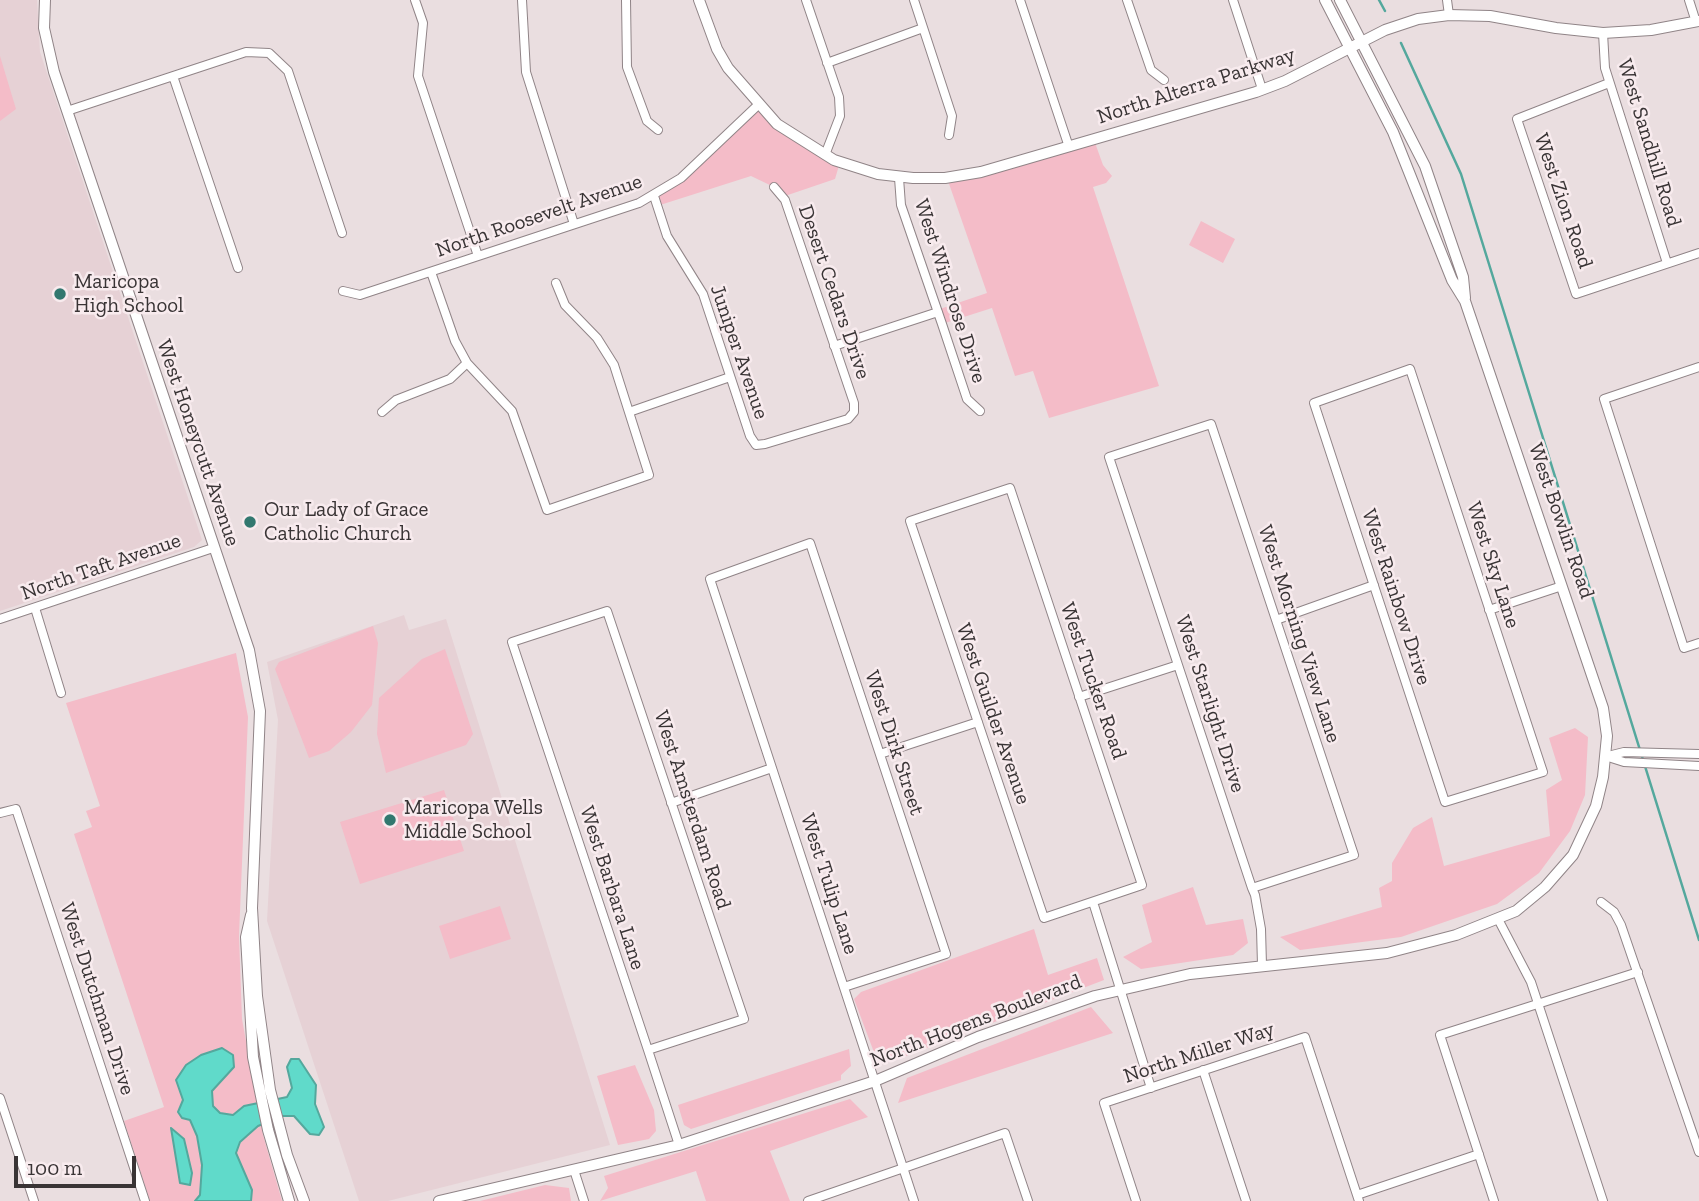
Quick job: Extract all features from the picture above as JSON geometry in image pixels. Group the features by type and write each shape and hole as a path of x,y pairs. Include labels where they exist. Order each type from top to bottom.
{"street":[{"name":"West Honeycutt Avenue","path":"45,0 46,43 67,111 249,650 260,711 253,908 257,996 268,1130 289,1201"},
{"path":"415,0 422,23 418,76 478,256"},
{"path":"522,0 526,72 575,224"},
{"path":"626,0 624,47 627,67 647,121 658,131"},
{"name":"North Alterra Parkway","path":"699,0 727,68 777,124 825,155 877,174 900,177 963,176 1262,89 1409,22 1449,15 1489,16 1603,33 1651,30 1698,22"},
{"path":"806,0 839,97 840,116 825,155"},
{"path":"914,0 952,116 949,135"},
{"path":"1020,0 1069,147"},
{"path":"1127,0 1151,70 1164,80"},
{"path":"1233,0 1262,89"},
{"name":"West Bowlin Road","path":"1325,0 1400,146 1452,280 1465,301 1603,708 1605,756"},
{"name":"West Bowlin Road","path":"1340,0 1425,166 1463,277 1465,301"},
{"path":"1447,0 1449,15"},
{"path":"1689,0 1698,22"},
{"path":"827,63 923,28"},
{"name":"West Sandhill Road","path":"1603,33 1605,68 1609,83 1667,263"},
{"path":"67,111 246,52 269,53 288,71 342,233"},
{"path":"173,76 238,268"},
{"name":"West Zion Road","path":"1609,83 1517,119 1576,294 1667,263"},
{"name":"North Roosevelt Avenue","path":"343,291 360,295 654,196 681,178 758,105"},
{"name":"West Windrose Drive","path":"900,177 901,205 967,399 979,411"},
{"name":"Desert Cedars Drive","path":"756,445 848,419 854,412 785,201 774,187"},
{"name":"Juniper Avenue","path":"654,196 667,236 703,294 750,436 756,445"},
{"path":"1667,263 1699,253"},
{"path":"431,272 455,341 467,363 512,411 547,510 649,475 614,365 597,338 565,305 555,283"},
{"path":"834,346 938,312"},
{"path":"382,412 396,400 450,379 467,363"},
{"path":"1699,367 1604,400 1684,648 1699,643"},
{"name":"West Sky Lane","path":"1314,403 1410,369 1543,772"},
{"path":"629,412 730,377"},
{"name":"West Rainbow Drive","path":"1314,403 1445,802 1543,772"},
{"name":"West Morning View Lane","path":"1109,457 1211,424 1354,855 1252,888"},
{"name":"West Starlight Drive","path":"1109,457 1252,888 1261,929 1262,965"},
{"name":"West Tucker Road","path":"910,522 1010,488 1142,885 1093,901"},
{"name":"West Guilder Avenue","path":"910,522 1044,918 1093,901"},
{"name":"West Dirk Street","path":"710,579 810,543 946,954 844,987"},
{"name":"North Taft Avenue","path":"0,619 213,548"},
{"name":"West Tulip Lane","path":"710,579 914,1201"},
{"path":"1276,620 1374,585"},
{"path":"1489,610 1562,586"},
{"path":"35,608 61,693"},
{"name":"West Barbara Lane","path":"607,611 512,642 679,1145"},
{"name":"West Amsterdam Road","path":"607,611 744,1019 648,1051"},
{"path":"1079,697 1178,666"},
{"path":"880,754 978,722"},
{"path":"1605,756 1631,752 1699,754"},
{"path":"1605,756 1634,763 1699,766"},
{"name":"North Hogens Boulevard","path":"439,1201 679,1145 875,1081 1035,1015 1121,990 1190,974 1387,953 1456,935 1498,919 1516,911 1545,887 1573,855 1596,806 1605,756"},
{"path":"671,803 772,768"},
{"name":"West Dutchman Drive","path":"0,813 16,809 144,1201"},
{"path":"1093,901 1151,1088"},
{"path":"1601,902 1615,912 1622,925 1699,1152"},
{"path":"1498,919 1531,982 1602,1201"},
{"path":"1494,1201 1440,1035 1638,972"},
{"name":"North Miller Way","path":"1136,1201 1104,1103 1305,1037 1358,1198"},
{"path":"1203,1070 1246,1201"},
{"name":"West Honeycutt Avenue","path":"265,1091 304,1201"},
{"path":"0,1098 34,1201"},
{"path":"808,1200 1005,1133 1028,1201"},
{"path":"1358,1198 1479,1154"},
{"path":"574,1170 584,1201"}],"shaded area":[{"name":"Maricopa High School","path":"0,0 37,0 40,52 202,540 194,547 0,611"},
{"path":"0,56 16,109 0,121"},
{"path":"758,105 840,162 835,179 782,197 774,187 751,176 657,206 654,196 670,186"},
{"path":"1094,140 1103,165 1112,176 1106,183 1093,187 1159,386 1049,418 1033,371 1015,376 992,308 942,324 937,310 987,293 947,178"},
{"path":"1201,221 1235,239 1223,263 1189,245"},
{"name":"Maricopa Wells Middle School","path":"404,615 409,630 446,619 610,1145 388,1201 359,1201 267,921 278,720 267,662"},
{"path":"373,626 378,643 372,705 351,732 329,751 309,758 275,669 279,662"},
{"path":"445,649 473,734 466,745 386,773 377,734 379,698 422,659"},
{"path":"236,653 248,717 239,936 242,1019 263,1135 282,1201 150,1201 124,1121 164,1107 74,834 92,827 86,811 100,806 66,703"},
{"path":"1575,728 1588,737 1585,795 1570,831 1539,873 1497,904 1401,937 1300,950 1280,937 1382,907 1379,888 1392,881 1392,863 1413,828 1432,817 1444,866 1550,836 1546,790 1562,780 1549,738"},
{"path":"444,790 464,851 360,884 340,822"},
{"path":"1193,887 1206,925 1243,919 1248,943 1233,955 1141,969 1123,957 1152,942 1142,905"},
{"path":"500,906 511,939 450,959 439,926"},
{"path":"1034,929 1048,975 1097,958 1104,980 890,1062 878,1063 854,999 861,992"},
{"path":"1091,1007 1113,1033 898,1103 907,1078"},
{"path":"222,1048 233,1055 234,1067 212,1091 213,1106 220,1113 233,1115 244,1106 287,1097 292,1088 287,1067 291,1059 299,1059 316,1085 315,1104 324,1127 319,1135 310,1134 294,1116 283,1116 258,1126 240,1142 236,1153 252,1190 251,1201 195,1201 200,1195 202,1165 197,1136 190,1120 182,1118 178,1112 183,1100 176,1080 186,1065 201,1055"},
{"path":"849,1049 851,1066 841,1075 841,1080 691,1129 684,1125 678,1105"},
{"path":"635,1065 654,1110 656,1131 649,1139 618,1145 597,1076"},
{"path":"850,1099 868,1117 770,1151 790,1201 706,1201 696,1171 600,1201 608,1188 604,1176"},
{"path":"171,1128 184,1139 192,1173 190,1185 180,1183"},
{"path":"545,1185 569,1188 571,1201 480,1201"}],"waterway":[{"path":"1379,0 1385,11"},
{"path":"1401,43 1461,174 1699,940"}],"place":[{"name":"Maricopa High School","path":"60,294"},
{"name":"Our Lady of Grace Catholic Church","path":"250,522"},
{"name":"Maricopa Wells Middle School","path":"390,820"}]}
